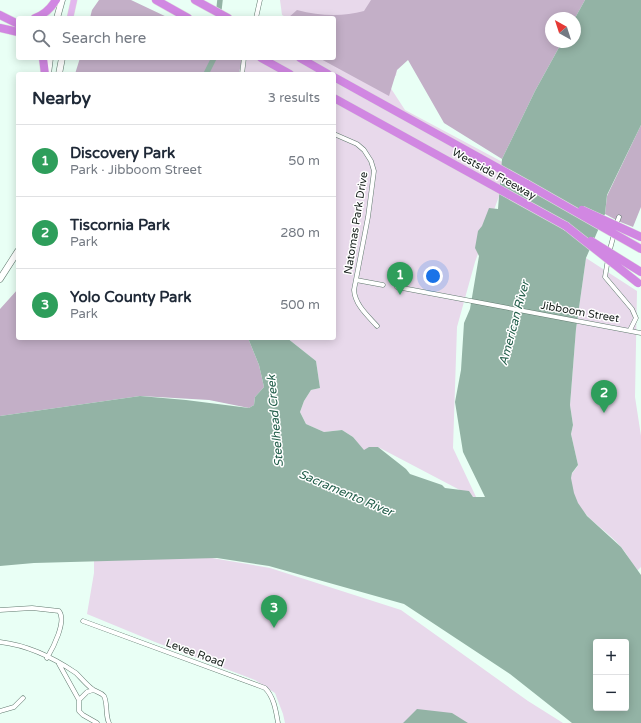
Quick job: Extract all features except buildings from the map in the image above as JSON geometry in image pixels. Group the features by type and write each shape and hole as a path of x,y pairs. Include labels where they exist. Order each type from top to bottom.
{"highway":[{"path":"39,16 45,13 56,0"},
{"path":"152,0 174,10"},
{"path":"156,0 184,16"},
{"path":"195,0 224,16"},
{"path":"3,16 16,19"},
{"path":"3,16 16,23"},
{"path":"0,28 16,32"},
{"path":"43,60 46,72"},
{"path":"265,60 286,72"},
{"path":"304,60 324,72"},
{"name":"Westside Freeway","path":"336,78 641,249"},
{"name":"Westside Freeway","path":"336,99 566,226 606,249 641,272"},
{"path":"527,184 641,237"},
{"path":"566,226 640,284"}],"main road":[{"path":"58,16 62,0"},
{"path":"70,16 74,0"},
{"path":"46,72 50,60"},
{"path":"59,72 62,60"},
{"path":"0,279 16,254"}],"street":[{"path":"256,16 260,0"},
{"path":"242,72 244,60"},
{"name":"Natomas Park Drive","path":"336,135 357,144 364,150 371,161 374,171 368,217 354,290 354,297 358,305 377,326"},
{"path":"619,217 605,269 605,277 632,309 634,314 634,322 630,330"},
{"path":"356,280 383,285"},
{"name":"Jibboom Street","path":"397,287 641,332"},
{"path":"0,610 32,608 59,611 62,614 59,632 47,658"},
{"name":"Levee Road","path":"83,621 265,688 273,700 278,723"},
{"path":"0,642 23,647 59,663 77,674 93,690 100,693 104,697 106,702 106,715 109,723"},
{"path":"59,663 79,700 79,710 83,715 98,723"},
{"path":"79,700 87,692 93,690"},
{"path":"0,711 14,707 23,698"}],"shaded area":[{"path":"99,0 131,0 165,16 90,16 92,10"},
{"path":"280,0 409,0 404,6 396,76 336,44 336,16 282,15"},
{"path":"371,0 585,0 578,12 545,12 545,48 559,48 535,91 502,159 444,123 408,60 397,70 389,96 323,60 336,60 336,16 290,16 297,10 314,14 331,15 364,11"},
{"path":"336,59 390,87 405,110 510,166 475,262 457,327 453,448 477,499 378,447 364,451 353,437 342,430 324,432 306,424 300,412 304,401 311,390 320,388 316,361 290,340 336,340 336,72 244,72 246,60"},
{"path":"79,60 242,60 239,72 76,72"},
{"path":"641,125 641,207 633,227 605,214 607,196"},
{"path":"586,258 637,291 635,397 641,436 641,567 637,571 621,547 582,510 573,491 571,476 578,465 571,434 573,425 570,405 576,329"},
{"path":"16,291 16,340 249,340 259,365 264,387 255,397 254,405 249,408 209,400 140,396 0,416 0,309"},
{"path":"212,558 270,568 401,610 528,701 563,723 285,723 275,693 255,680 87,614 94,573 94,559"}],"water":[{"path":"585,0 641,0 641,125 607,195 605,214 586,258 576,329 570,405 573,425 571,434 578,465 572,473 571,478 578,503 587,516 621,547 641,575 641,723 572,723 510,674 404,604 269,566 217,558 34,563 0,566 0,416 140,396 249,408 254,405 255,397 264,387 259,365 249,340 290,340 316,361 320,388 311,390 304,401 300,412 306,424 324,432 342,430 353,437 364,450 369,447 378,447 406,469 410,474 442,485 445,488 469,491 473,497 485,497 463,452 455,402 461,370 464,323 470,309 479,256 475,248 478,231 482,226 489,208 498,209 502,159 535,91 559,48 581,48 581,12 578,12"},
{"path":"417,709 452,713 468,723 403,723"}],"waterway":[{"name":"Steelhead Creek","path":"218,16 220,0"},
{"name":"Steelhead Creek","path":"207,72 213,60"}],"place":[{"name":"Discovery Park","path":"400,295"},
{"name":"Tiscornia Park","path":"604,413"},
{"name":"Yolo County Park","path":"274,628"}],"water label":[{"name":"American River","path":"514,323"},
{"name":"Sacramento River","path":"346,493"}]}
